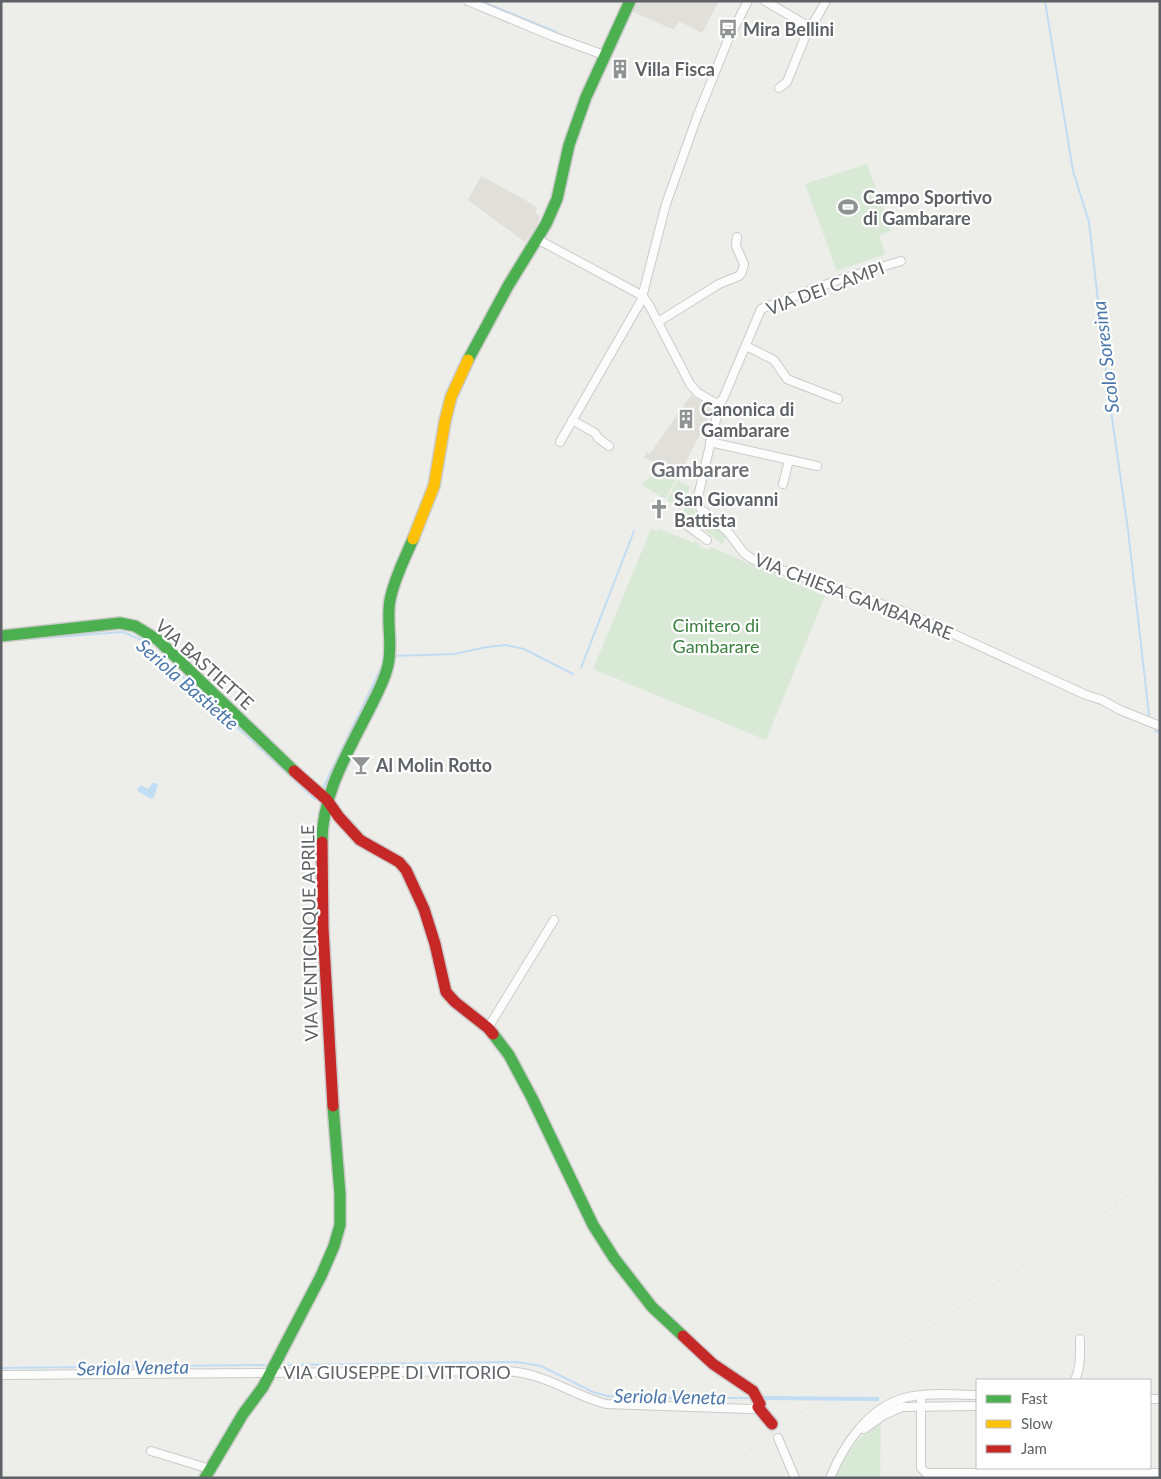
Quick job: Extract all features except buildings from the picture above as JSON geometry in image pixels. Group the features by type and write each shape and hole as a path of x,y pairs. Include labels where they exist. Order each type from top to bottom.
{"street":[{"path":"468,1 552,36 604,55"},
{"name":"VIA VENTICINQUE APRILE","path":"208,1474 243,1414 270,1373 321,1276 334,1246 340,1225 340,1194 331,1079 323,928 322,838 327,800 340,767 376,696 388,666 390,654 388,627 390,599 396,578 421,522 434,486 451,397 471,353 508,286 537,239 556,199 573,131 604,55 630,1"},
{"path":"560,442 641,302 666,204 697,117 728,40 748,1"},
{"path":"765,1 808,26"},
{"path":"779,88 787,82 808,26 814,22 826,1"},
{"path":"658,322 719,284 739,276 744,264 736,246 737,237"},
{"path":"537,239 643,296 695,391 717,404 718,411 697,501 705,512 694,530"},
{"name":"VIA DEI CAMPI","path":"717,404 723,399 761,309 901,260"},
{"path":"746,346 774,360 784,375 792,382 838,399"},
{"path":"572,420 595,433 598,438 609,446"},
{"path":"710,442 817,466"},
{"path":"784,484 789,460"},
{"name":"VIA CHIESA GAMBARARE","path":"705,512 728,532 743,552 752,559 908,613 1086,695 1160,726"},
{"path":"683,523 708,540"},
{"name":"VIA BASTIETTE","path":"1,636 113,623 126,624 144,630 158,640 310,786 327,800 338,817 360,840 387,855 406,870 411,876 424,909 435,944 446,992 455,1002 488,1028 519,1072 593,1225 614,1258 652,1307 689,1343 758,1402 772,1424"},
{"path":"488,1028 554,920"},
{"path":"1075,1379 1080,1358 1080,1339"},
{"name":"VIA GIUSEPPE DI VITTORIO","path":"1,1375 516,1371 544,1378 593,1401 606,1404 750,1408 758,1402"},
{"path":"830,1478 838,1460 862,1425 883,1407 903,1398 921,1395 976,1395"},
{"path":"921,1395 921,1468 924,1473 1070,1470 1160,1473"},
{"path":"851,1441 874,1421 890,1411 902,1407 976,1406"},
{"path":"778,1438 795,1478"},
{"path":"151,1451 208,1474"}],"shaded area":[{"path":"635,1 719,1 702,33 679,21 674,30 631,11"},
{"path":"481,176 537,208 535,213 540,216 535,229 525,242 468,200"},
{"path":"691,395 714,408 678,476 644,457 647,452 650,454"}],"green space":[{"name":"Campo Sportivo di Gambarare","path":"867,164 891,231 879,235 885,254 837,271 805,184"},
{"path":"660,469 676,479 665,499 641,484"},
{"path":"678,480 690,487 680,509 667,500"},
{"path":"694,487 692,507 697,513 693,520 683,512"},
{"path":"705,519 720,529 726,537 722,544 701,527"},
{"name":"Cimitero di Gambarare","path":"651,529 658,531 659,529 694,543 695,541 699,543 699,546 708,550 710,547 825,596 766,740 593,669"},
{"path":"881,1418 880,1478 835,1478 843,1461 854,1445"}],"water":[{"path":"153,783 158,785 154,797 151,799 137,789 141,785 148,789"},
{"path":"759,1396 879,1397 879,1401 762,1400"}],"waterway":[{"path":"481,1 556,32"},
{"name":"Scolo Soresina","path":"1045,1 1073,171 1089,222 1109,397 1128,530 1149,715"},
{"path":"581,668 634,531"},
{"name":"Seriola Bastiette","path":"29,639 123,632 144,641 315,799 319,798"},
{"path":"394,656 454,654 506,645 524,649 573,674"},
{"path":"322,790 381,668"},
{"name":"Scolo Soresina","path":"1155,731 1160,732"},
{"name":"Seriola Veneta","path":"288,1365 518,1362 541,1366 593,1392 607,1396 643,1398 752,1398"},
{"name":"Seriola Veneta","path":"1,1368 265,1365"}],"railway":[{"path":"718,1478 786,1422 1160,1175"}],"traffic: fast":[{"path":"468,360 508,286 546,224 557,199 569,145 586,97 630,1"},
{"path":"322,842 323,824 331,790 387,671 390,649 390,600 397,576 413,539"},
{"path":"1,636 120,623 135,626 158,640 294,771"},
{"path":"493,1034 509,1055 532,1098 593,1225 614,1258 652,1307 683,1336"},
{"path":"205,1478 243,1414 263,1387 321,1276 334,1246 340,1225 340,1194 333,1106"}],"traffic: slow":[{"path":"413,539 434,486 451,397 468,360"}],"traffic: jam":[{"path":"294,771 327,800 339,817 360,840 399,862 406,870 424,909 435,944 446,992 493,1034"},
{"path":"322,842 323,928 333,1106"},
{"path":"683,1336 713,1364 753,1391 760,1404 758,1407 772,1424"}],"place":[{"name":"Mira Bellini","path":"728,29"},
{"name":"Villa Fisca","path":"620,69"},
{"name":"Campo Sportivo di Gambarare","path":"848,207"},
{"name":"Canonica di Gambarare","path":"686,419"},
{"name":"San Giovanni Battista","path":"659,509"},
{"name":"Al Molin Rotto","path":"361,765"}],"district":[{"name":"Gambarare","path":"700,469"}]}
